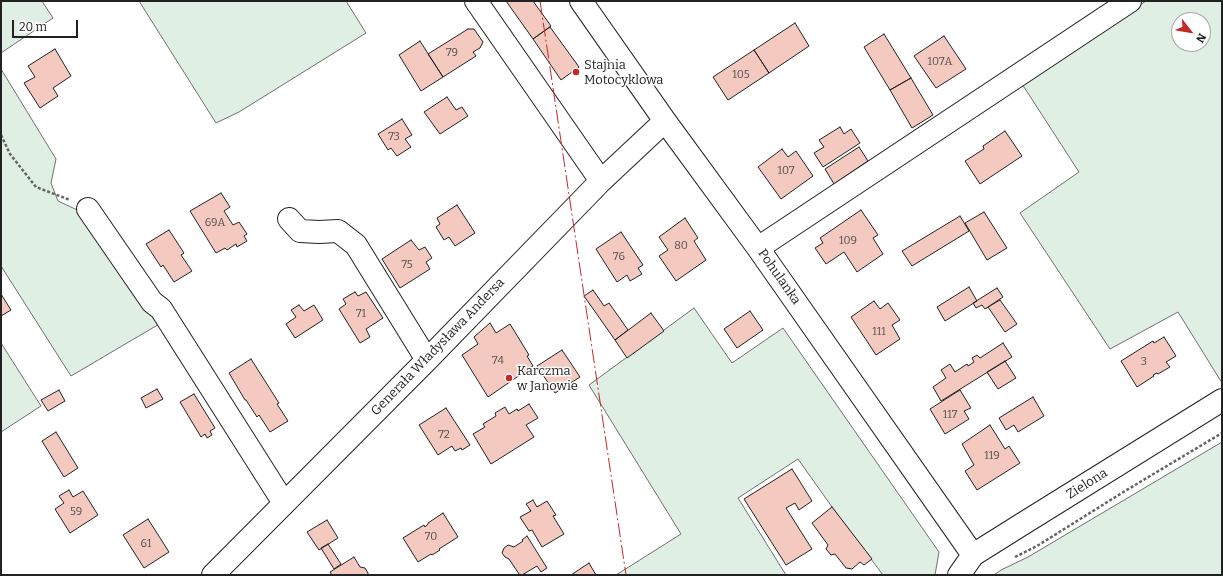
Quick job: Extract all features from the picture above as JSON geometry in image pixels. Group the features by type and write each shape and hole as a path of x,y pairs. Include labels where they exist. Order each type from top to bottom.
{"street":[{"path":"476,1 601,181"},
{"name":"Pohulanka","path":"580,1 758,248 973,556"},
{"path":"758,248 1130,1"},
{"name":"Generała Władysława Andersa","path":"213,575 601,181 665,121"},
{"path":"88,209 152,302 161,309 284,503"},
{"path":"290,219 300,231 338,231 356,245 426,360"},
{"name":"Zielona","path":"959,575 973,556 1222,400"}],"path":[{"path":"1,135 10,154 36,187 66,198 88,209"},
{"path":"1013,557 1037,546 1222,433"}],"green space":[{"path":"1,1 42,1 53,18 1,53"},
{"path":"139,1 346,1 366,33 239,112 216,123"},
{"path":"1146,1 1222,1 1222,383 1178,312 1110,349 1020,213 1079,172 1022,84"},
{"path":"1,69 56,159 51,183 58,201 86,214 161,323 71,376 1,266"},
{"path":"694,308 732,363 783,328 939,552 935,575 883,575 798,459 738,498 786,575 616,575 681,534 589,385"},
{"path":"1,343 41,406 1,432"},
{"path":"1222,442 1222,575 994,575 1028,557"}],"building":[{"path":"506,1 533,1 551,26 533,39"},
{"path":"795,23 809,46 769,73 754,50"},
{"path":"550,27 579,67 561,80 533,39"},
{"path":"468,29 474,29 483,42 480,48 473,52 476,56 443,77 428,54"},
{"path":"884,34 911,78 890,90 864,47"},
{"path":"944,36 966,69 936,88 914,56"},
{"path":"420,41 443,77 421,91 399,55"},
{"path":"55,49 71,76 53,88 58,96 40,108 24,83 35,77 28,66"},
{"path":"754,50 769,73 728,100 713,77"},
{"path":"911,78 933,115 912,128 890,90"},
{"path":"447,97 456,110 462,107 468,116 440,134 424,112"},
{"path":"402,119 412,135 405,139 411,147 397,156 391,148 388,150 378,134"},
{"path":"840,127 844,134 851,129 860,143 823,167 814,153 824,147 819,140"},
{"path":"1005,131 1022,156 980,184 965,161 984,149 983,146"},
{"path":"859,147 868,161 834,184 825,169"},
{"path":"782,149 788,157 796,151 813,176 781,199 758,167"},
{"path":"221,193 230,207 224,211 233,225 239,222 247,234 244,236 247,241 237,247 236,244 227,250 225,248 216,253 190,211"},
{"path":"457,205 475,233 455,246 449,237 444,240 436,227 440,224 437,218"},
{"path":"861,210 878,235 873,238 883,254 857,272 844,252 826,264 815,248 823,243 820,238"},
{"path":"984,212 1007,248 987,260 965,223"},
{"path":"960,216 969,231 912,266 902,251"},
{"path":"685,218 698,238 694,241 706,260 676,281 659,256 668,250 659,237"},
{"path":"169,230 184,253 181,255 192,271 174,282 163,265 161,267 146,244"},
{"path":"621,232 643,265 638,268 642,274 630,281 627,275 617,282 596,249"},
{"path":"411,240 419,250 425,247 432,258 426,262 430,269 400,288 382,259"},
{"path":"969,287 977,301 945,321 937,307"},
{"path":"997,288 1003,297 985,309 982,305 976,308 973,303"},
{"path":"593,290 604,306 609,303 628,330 615,340 584,296"},
{"path":"355,292 358,296 366,292 383,318 366,329 370,337 360,343 339,309 346,304 343,299"},
{"path":"1,294 11,310 1,316"},
{"path":"1000,300 1017,324 1005,332 988,307"},
{"path":"874,301 880,309 888,303 900,320 892,325 900,339 876,355 851,317"},
{"path":"299,305 304,311 314,305 323,320 295,338 286,324 296,317 291,310"},
{"path":"750,311 763,330 737,348 724,329"},
{"path":"651,313 664,331 627,358 615,340"},
{"path":"490,323 496,333 510,324 529,355 527,356 533,366 488,397 462,355 478,344 474,337"},
{"path":"1164,337 1176,356 1166,362 1170,367 1158,374 1153,375 1154,376 1137,387 1121,361 1153,341 1154,343"},
{"path":"1003,343 1012,357 941,401 933,387 946,378 941,370 950,364 955,372 967,364 968,366 974,362 972,358 977,355 980,358"},
{"path":"562,350 580,377 555,393 537,366"},
{"path":"251,359 279,403 277,404 288,421 270,432 259,415 257,417 245,400 229,373"},
{"path":"1005,361 1016,378 998,389 987,372"},
{"path":"157,389 163,399 146,408 141,398"},
{"path":"59,390 65,401 48,411 41,400"},
{"path":"960,390 971,408 964,411 969,419 945,434 930,409"},
{"path":"194,394 215,428 210,431 212,435 207,438 205,434 201,437 180,402"},
{"path":"1033,397 1044,416 1018,432 1014,425 1006,430 999,418"},
{"path":"529,404 538,418 526,425 534,437 491,464 473,434 485,427 483,424 496,416 495,413 505,407 509,414 517,409 518,411"},
{"path":"446,408 470,445 462,450 461,448 455,451 452,446 438,455 419,425"},
{"path":"990,425 1005,449 1009,446 1020,463 977,490 965,471 974,465 962,444"},
{"path":"56,432 78,468 64,477 42,441"},
{"path":"792,469 812,501 799,510 795,503 786,508 812,549 786,565 744,499"},
{"path":"69,490 73,497 83,491 98,515 70,533 55,509 64,503 59,496"},
{"path":"533,500 537,507 547,501 556,515 553,516 564,534 542,547 532,530 529,531 520,517 531,511 526,504"},
{"path":"832,507 872,559 864,565 860,562 852,569 846,568 835,554 831,555 826,549 828,545 812,523"},
{"path":"443,513 458,537 432,555 431,554 418,562 403,538 424,525 425,527 428,523"},
{"path":"148,519 169,552 144,568 123,535"},
{"path":"327,520 338,538 319,550 307,532"},
{"path":"527,536 547,568 541,572 537,566 522,575 519,575 509,559 502,553 504,548 508,545 514,547 523,541 522,540"},
{"path":"328,544 341,564 334,569 321,548"},
{"path":"354,557 360,567 365,568 368,575 332,575 330,572"},
{"path":"589,563 596,575 571,575"}],"power":[{"path":"540,1 626,575"}],"place":[{"name":"Stajnia Motocyklowa","path":"576,72"},
{"name":"Karczma w Janowie","path":"509,378"}]}
